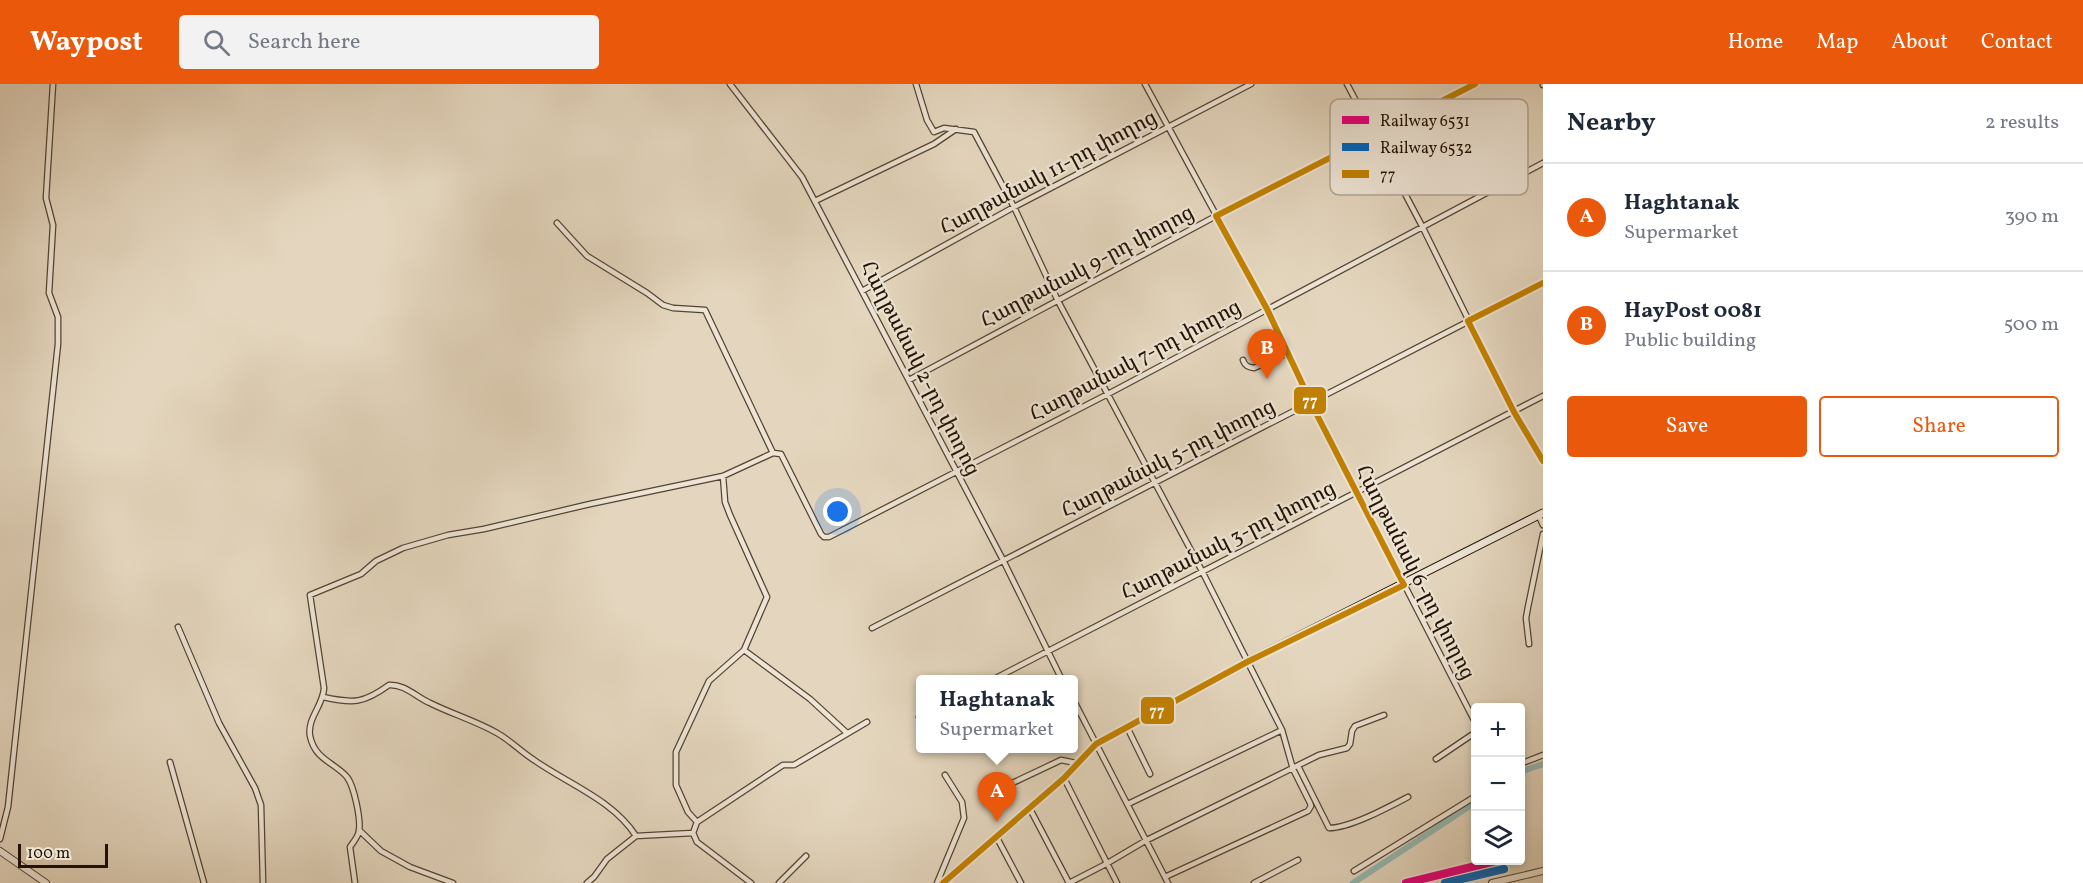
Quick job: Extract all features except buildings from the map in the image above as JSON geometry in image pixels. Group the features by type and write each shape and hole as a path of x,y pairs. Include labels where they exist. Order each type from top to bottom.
{"main road":[{"path":"943,883 1064,778 1096,744 1247,662 1404,585 1541,514"}],"street":[{"path":"0,839 8,807 58,344 58,317 49,293 54,225 46,198 53,84"},
{"name":"Հաղթանակ 2-րդ փողոց","path":"730,84 802,177 1003,560 1059,675"},
{"path":"916,84 927,120 934,132 944,128 974,132 1014,207 1058,301 1202,571 1282,730 1311,806 1308,811 1165,878"},
{"name":"Հաղթանակ 6-րդ փողոց","path":"1145,84 1267,309 1317,415 1471,714"},
{"name":"Հաղթանակ 11-րդ փողոց","path":"862,291 1014,207 1251,84"},
{"path":"1347,84 1355,99"},
{"name":"Հաղթանակ 9-րդ փողոց","path":"1446,99 1475,84"},
{"path":"815,201 934,144 956,129"},
{"name":"Հաղթանակ 9-րդ փողոց","path":"909,380 1216,216 1330,159"},
{"name":"Հաղթանակ 7-րդ փողոց","path":"1528,171 1543,163"},
{"path":"1405,195 1514,412 1543,461"},
{"name":"Հաղթանակ 7-րդ փողոց","path":"773,453 781,454 824,537 829,537 1108,394 1482,195"},
{"path":"356,883 350,847 359,830 354,795 347,777 315,750 309,730 311,720 323,697 310,595 361,573 376,561 403,548 448,535 723,476 773,453 708,313 701,309 673,308 663,305 647,292 587,256 557,223"},
{"name":"Հաղթանակ 5-րդ փողոց","path":"872,628 1543,283"},
{"path":"1243,360 1245,364 1254,368 1288,353"},
{"name":"Հաղթանակ 3-րդ փողոց","path":"1001,675 1543,396"},
{"path":"697,822 688,812 676,785 676,752 709,681 744,650 767,597 725,502 723,476"},
{"path":"1541,514 1543,525"},
{"path":"1529,644 1526,618 1543,534"},
{"path":"178,627 219,723 255,788 261,805 263,883"},
{"path":"744,650 810,699 847,733"},
{"path":"323,697 361,702 389,685 404,687 432,705 499,733 533,760 583,789 614,811 630,826 636,836"},
{"path":"1078,709 1168,883"},
{"path":"1029,807 1069,883 1145,841 1319,755 1347,748 1355,726 1384,715"},
{"path":"751,883 697,842 693,833 697,822 783,765 794,765 867,722"},
{"path":"1127,727 1150,774"},
{"path":"1128,804 1282,730"},
{"path":"1436,759 1471,735"},
{"path":"1525,762 1543,755"},
{"path":"1004,787 1061,760 1076,763"},
{"path":"170,762 204,883"},
{"path":"1296,767 1329,828 1336,828 1373,814 1408,797"},
{"path":"943,883 964,818 962,802 945,775"},
{"path":"1064,778 1117,883"},
{"path":"1354,871 1471,799"},
{"path":"359,830 381,851 410,867 453,883"},
{"path":"586,883 594,877 607,859 636,836 693,833"},
{"path":"996,836 1021,883"},
{"path":"0,851 46,883"},
{"path":"779,883 806,856"},
{"path":"1254,883 1298,860"},
{"path":"1492,883 1543,871"},
{"path":"594,877 600,883"}],"waterway":[{"path":"1525,770 1543,764"},
{"path":"1353,883 1471,805"}],"rail line":[{"name":"6531","path":"1406,883 1480,865"},
{"name":"6532","path":"1445,883 1504,869"}],"transit line":[{"name":"77","path":"1446,99 1475,84"},
{"name":"77","path":"1216,216 1330,158"},
{"name":"77","path":"1216,216 1267,309 1317,415 1404,585"},
{"name":"77","path":"1468,321 1543,283"},
{"name":"77","path":"1468,321 1514,412 1543,461"},
{"name":"77","path":"943,883 1064,778 1096,744 1247,662 1404,585"}],"place":[{"name":"HayPost 0081","path":"1267,379"},
{"name":"Haghtanak","path":"997,822"}]}
